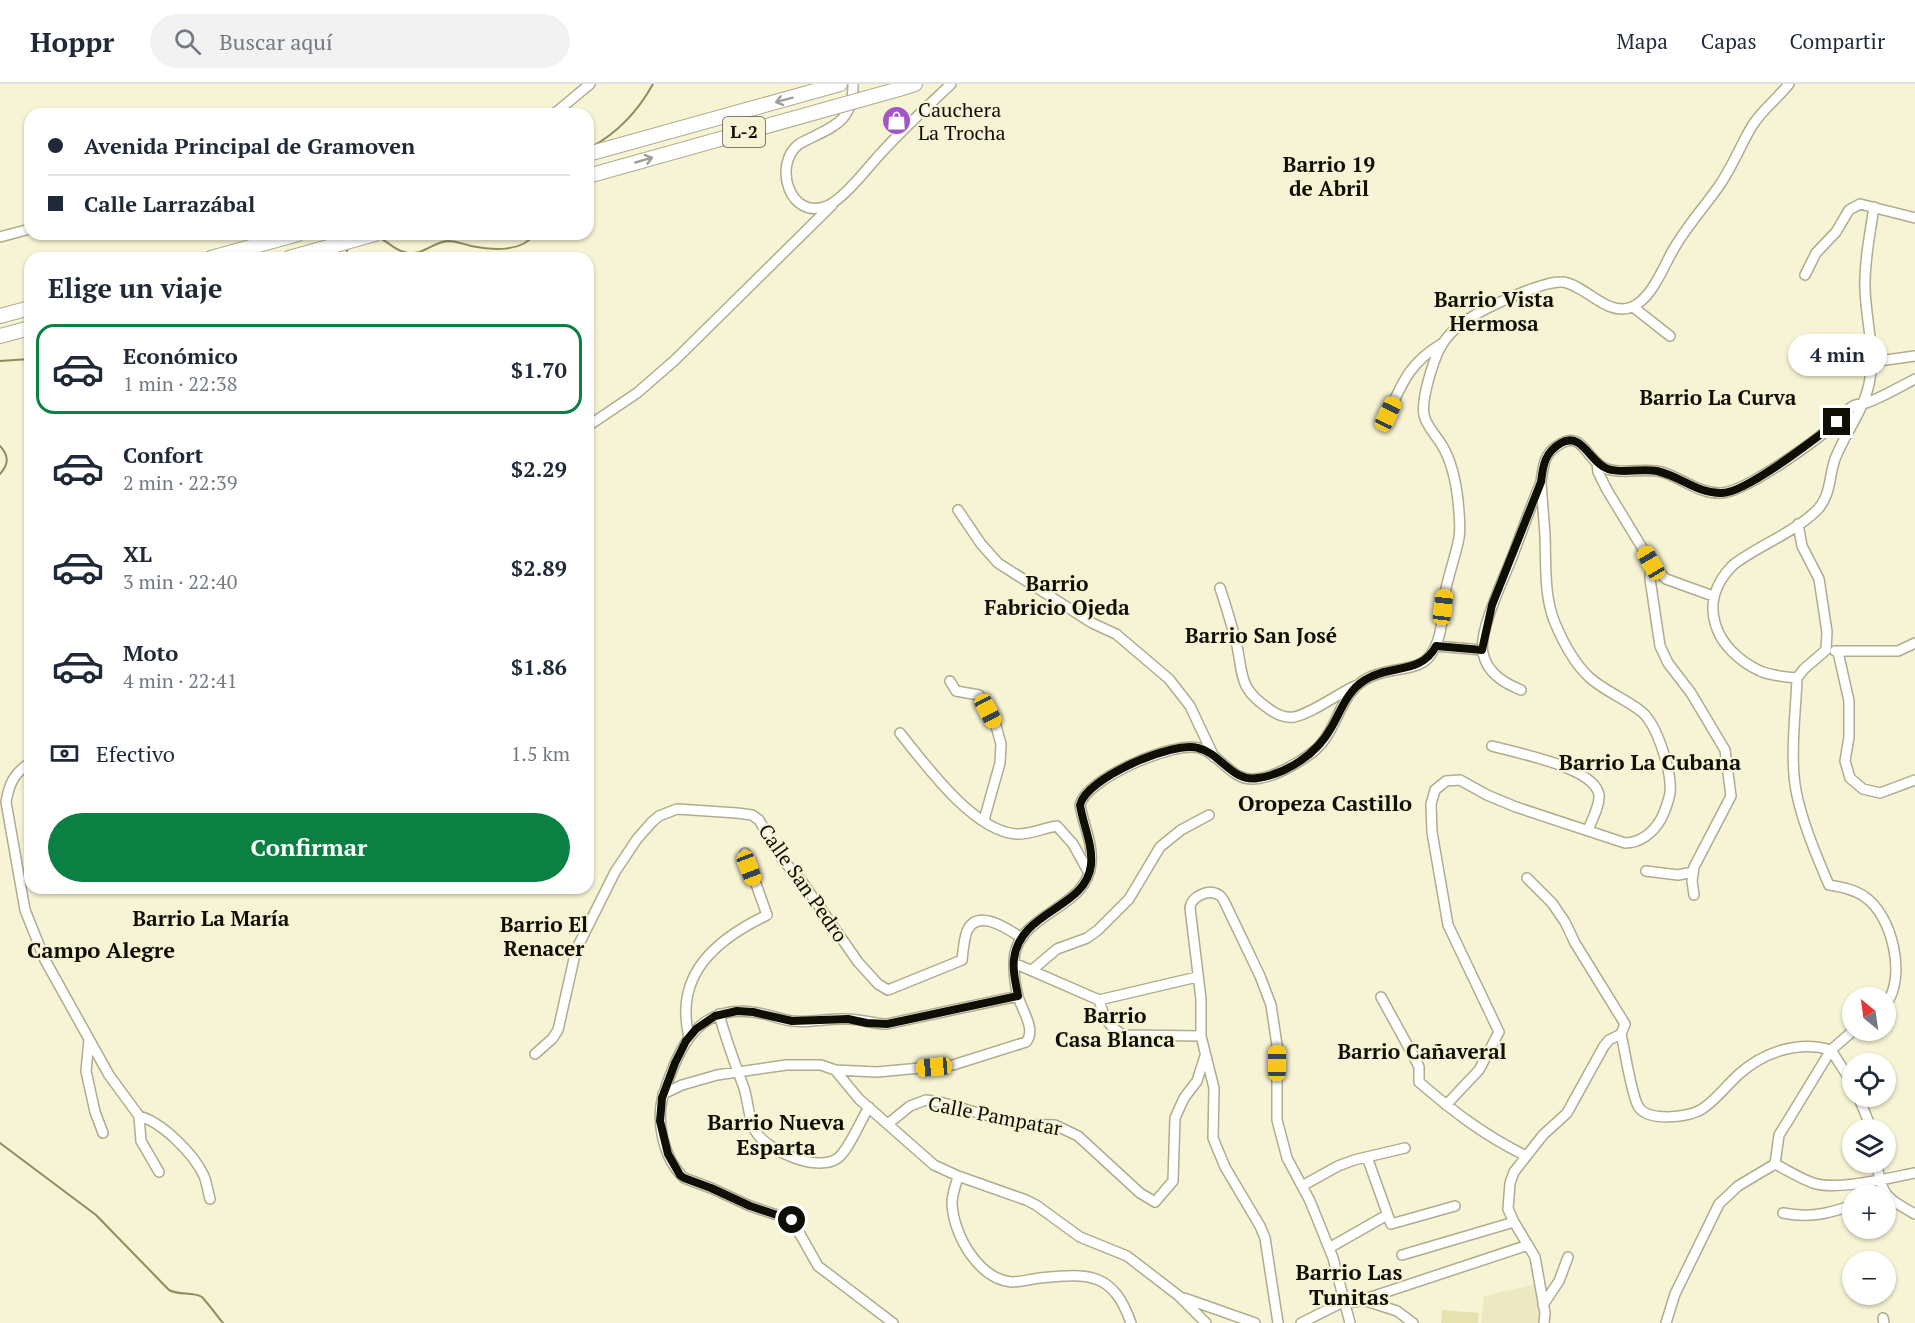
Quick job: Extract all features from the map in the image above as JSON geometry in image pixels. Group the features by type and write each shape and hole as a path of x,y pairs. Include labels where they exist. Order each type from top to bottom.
{"highway":[{"name":"L-2","path":"594,152 840,84"},
{"name":"L-2","path":"594,174 915,84"},
{"path":"233,252 276,240"},
{"path":"310,252 354,240"},
{"path":"0,316 24,310"},
{"path":"0,336 24,330"}],"street":[{"path":"561,108 590,84"},
{"path":"841,196 828,206 809,208 803,205 790,193 786,181 786,164 794,148 836,125 845,117 852,102 854,84"},
{"path":"594,422 637,393 675,360 951,84"},
{"path":"1388,414 1411,368 1419,359 1443,343 1457,327 1477,314 1527,290 1546,284 1566,283 1612,308 1633,307 1647,295 1680,236 1717,189 1752,126 1767,106 1789,84"},
{"path":"1805,275 1816,253 1836,232 1849,210 1860,204 1915,218"},
{"path":"1797,678 1762,672 1737,655 1717,630 1713,620 1713,596 1725,573 1733,565 1750,552 1798,524 1818,509 1825,500 1838,451 1864,404 1872,362 1865,265 1874,207"},
{"path":"0,237 24,231"},
{"path":"1633,307 1670,336"},
{"path":"1220,588 1235,637 1238,665 1243,678 1254,698 1276,714 1292,717 1387,670 1416,666 1429,657 1439,637 1445,595 1459,538 1458,502 1453,471 1442,445 1424,416 1434,363 1443,343"},
{"path":"1872,362 1915,356"},
{"path":"1521,690 1502,681 1489,667 1482,650 1492,605 1541,482 1547,455 1552,449 1566,440 1572,440 1583,446 1597,463 1606,469 1660,472 1702,490 1722,494 1731,492 1756,478 1804,448 1853,406 1864,404 1915,379"},
{"path":"1597,463 1598,472 1607,490 1654,569 1666,579 1713,596"},
{"path":"1446,1105 1479,1070 1499,1032 1448,925 1432,832 1431,804 1435,790 1446,781 1460,780 1516,807 1625,843 1641,840 1657,825 1666,809 1670,792 1670,780 1663,752 1651,723 1639,710 1587,675 1566,645 1553,619 1546,571 1541,482"},
{"path":"958,510 981,544 998,563 1092,623 1116,634 1169,679 1190,706 1214,757"},
{"path":"1798,524 1802,546 1819,579 1827,632 1826,650 1797,678 1794,776 1815,854 1829,885 1854,891 1866,897 1878,911 1888,930 1894,956 1895,987"},
{"path":"1651,563 1650,579 1660,646 1668,663 1692,693 1725,750 1731,796 1693,872 1694,895"},
{"path":"1826,650 1839,652 1898,651 1915,643"},
{"path":"1436,646 1482,650"},
{"path":"1839,652 1849,701 1849,737 1845,761 1850,778 1863,789 1880,793 1915,780"},
{"path":"950,681 956,690 979,695 1000,737 1000,763 984,820"},
{"path":"663,1094 696,1081 786,1065 821,1065 835,1070 877,1072 953,1065 1022,1045 1029,1039 1030,1028 1018,996 1014,956 1022,938 1033,923 1056,909 1077,892 1089,873 1091,855 1080,805 1088,792 1122,769 1167,750 1181,747 1199,748 1244,778 1260,778 1284,769 1316,750 1330,731 1343,704 1360,683"},
{"path":"900,733 949,794 984,820 998,828 1017,834 1057,826 1073,844 1089,873"},
{"path":"1492,746 1574,770 1593,782 1599,793 1588,830"},
{"path":"24,767 18,771 8,787 6,802 25,910 45,960 109,1075 139,1116 141,1141 159,1173"},
{"name":"Calle San Pedro","path":"535,1054 552,1039 558,1030 576,950 615,872 637,839 652,822 659,816 677,809 752,815 759,820 782,859 802,883 858,962 878,984 888,990 962,960 966,933 970,926 977,922 985,920 993,922 1022,938"},
{"path":"1032,970 1057,949 1087,938 1098,930 1129,899 1160,847 1181,830 1209,815"},
{"path":"689,1037 685,1010 689,992 702,960 736,932 767,915 745,853"},
{"path":"1646,870 1678,875 1693,872"},
{"path":"1527,878 1552,903 1565,922 1575,944 1625,1024 1621,1034 1636,1104 1647,1113 1656,1116 1690,1115 1701,1110 1746,1068 1774,1053 1801,1046 1831,1050 1842,1067"},
{"path":"1278,1323 1265,1238 1217,1150 1213,1138 1214,1088 1201,1036 1201,999 1190,908 1195,897 1215,893 1220,896 1266,992 1277,1045 1277,1120 1287,1158 1329,1248 1350,1323"},
{"path":"1014,963 1099,1000 1197,977"},
{"path":"893,1323 818,1266 792,1220 750,1206 680,1175 668,1154 663,1138 660,1111 663,1094 675,1063 689,1037 707,1020 719,1014 737,1011 753,1012 792,1021 848,1019 887,1024 1018,996"},
{"path":"1381,997 1419,1068 1419,1082 1494,1140 1526,1156"},
{"path":"1099,1000 1108,1024 1124,1035 1201,1036"},
{"path":"719,1014 756,1133 775,1148 808,1162 831,1161 838,1158 868,1107"},
{"path":"1544,1317 1535,1257 1508,1209 1509,1183 1514,1172 1543,1135 1568,1113 1604,1046 1609,1040 1621,1034"},
{"path":"90,1040 87,1071 95,1112 103,1133"},
{"path":"1666,1323 1675,1294 1719,1204 1738,1186 1774,1164 1779,1135 1831,1050 1842,1040"},
{"name":"Calle Pampatar","path":"889,1123 910,1107 926,1100 1017,1124 1054,1125 1078,1136 1140,1193 1155,1202 1173,1181 1175,1118 1184,1098 1197,1081 1205,1055"},
{"path":"835,1070 859,1099 889,1123 934,1165 1036,1205 1080,1237 1127,1256 1179,1296 1206,1323"},
{"path":"139,1116 164,1130 191,1155 204,1176 210,1199"},
{"path":"1302,1186 1338,1166 1405,1148"},
{"path":"1367,1157 1391,1224 1455,1206"},
{"path":"1774,1164 1823,1185 1915,1173"},
{"path":"1877,1173 1878,1185"},
{"path":"958,1176 952,1196 954,1217 961,1238 979,1264 1001,1279 1013,1282 1059,1276 1098,1279 1111,1286 1116,1292 1131,1323"},
{"path":"1896,1203 1915,1214"},
{"path":"1783,1213 1801,1216 1820,1215 1842,1208"},
{"path":"1329,1248 1388,1215"},
{"path":"1402,1255 1514,1222"},
{"path":"1301,1323 1345,1301 1363,1300 1528,1245"},
{"path":"1544,1317 1568,1257"},
{"path":"1179,1296 1255,1323"},
{"path":"1363,1300 1397,1311 1413,1323"}],"shaded area":[{"path":"1537,1284 1540,1323 1481,1323 1484,1296"},
{"path":"1442,1310 1479,1313 1478,1323 1441,1323"}],"waterway":[{"path":"594,145 628,120 653,84"},
{"path":"383,240 404,252"},
{"path":"418,252 448,241 471,246 506,249 529,240"},
{"path":"347,252 350,247"},
{"path":"0,361 24,359"},
{"path":"0,446 7,460 0,474"},
{"path":"0,1143 96,1215 169,1290 202,1297 223,1323"}],"place":[{"name":"Cauchera La Trocha","path":"897,121"}],"district":[{"name":"Barrio 19 de Abril","path":"1329,177"},
{"name":"Barrio Vista Hermosa","path":"1494,312"},
{"name":"Barrio La Curva","path":"1718,398"},
{"name":"Barrio Fabricio Ojeda","path":"1057,596"},
{"name":"Barrio San José","path":"1261,636"},
{"name":"Barrio La Cubana","path":"1650,762"},
{"name":"Oropeza Castillo","path":"1325,803"},
{"name":"Barrio La María","path":"211,919"},
{"name":"Barrio El Renacer","path":"544,937"},
{"name":"Campo Alegre","path":"101,950"},
{"name":"Barrio Casa Blanca","path":"1115,1028"},
{"name":"Barrio Cañaveral","path":"1422,1052"},
{"name":"Barrio Nueva Esparta","path":"776,1134"},
{"name":"Barrio Las Tunitas","path":"1349,1284"}],"route":[{"path":"792,1220 750,1206 684,1178 668,1154 660,1121 662,1098 686,1041 707,1020 719,1014 737,1011 753,1012 792,1021 848,1019 887,1024 1018,996 1014,956 1020,942 1033,923 1066,902 1077,892 1089,873 1091,855 1080,805 1088,792 1122,769 1144,758 1181,747 1199,748 1206,751 1244,778 1260,778 1273,774 1316,750 1330,731 1343,704 1360,683 1387,670 1416,666 1425,662 1436,646 1482,650 1492,605 1541,482 1547,455 1559,444 1566,440 1577,442 1606,469 1660,472 1702,490 1722,494 1742,487 1804,448 1837,422"}]}
